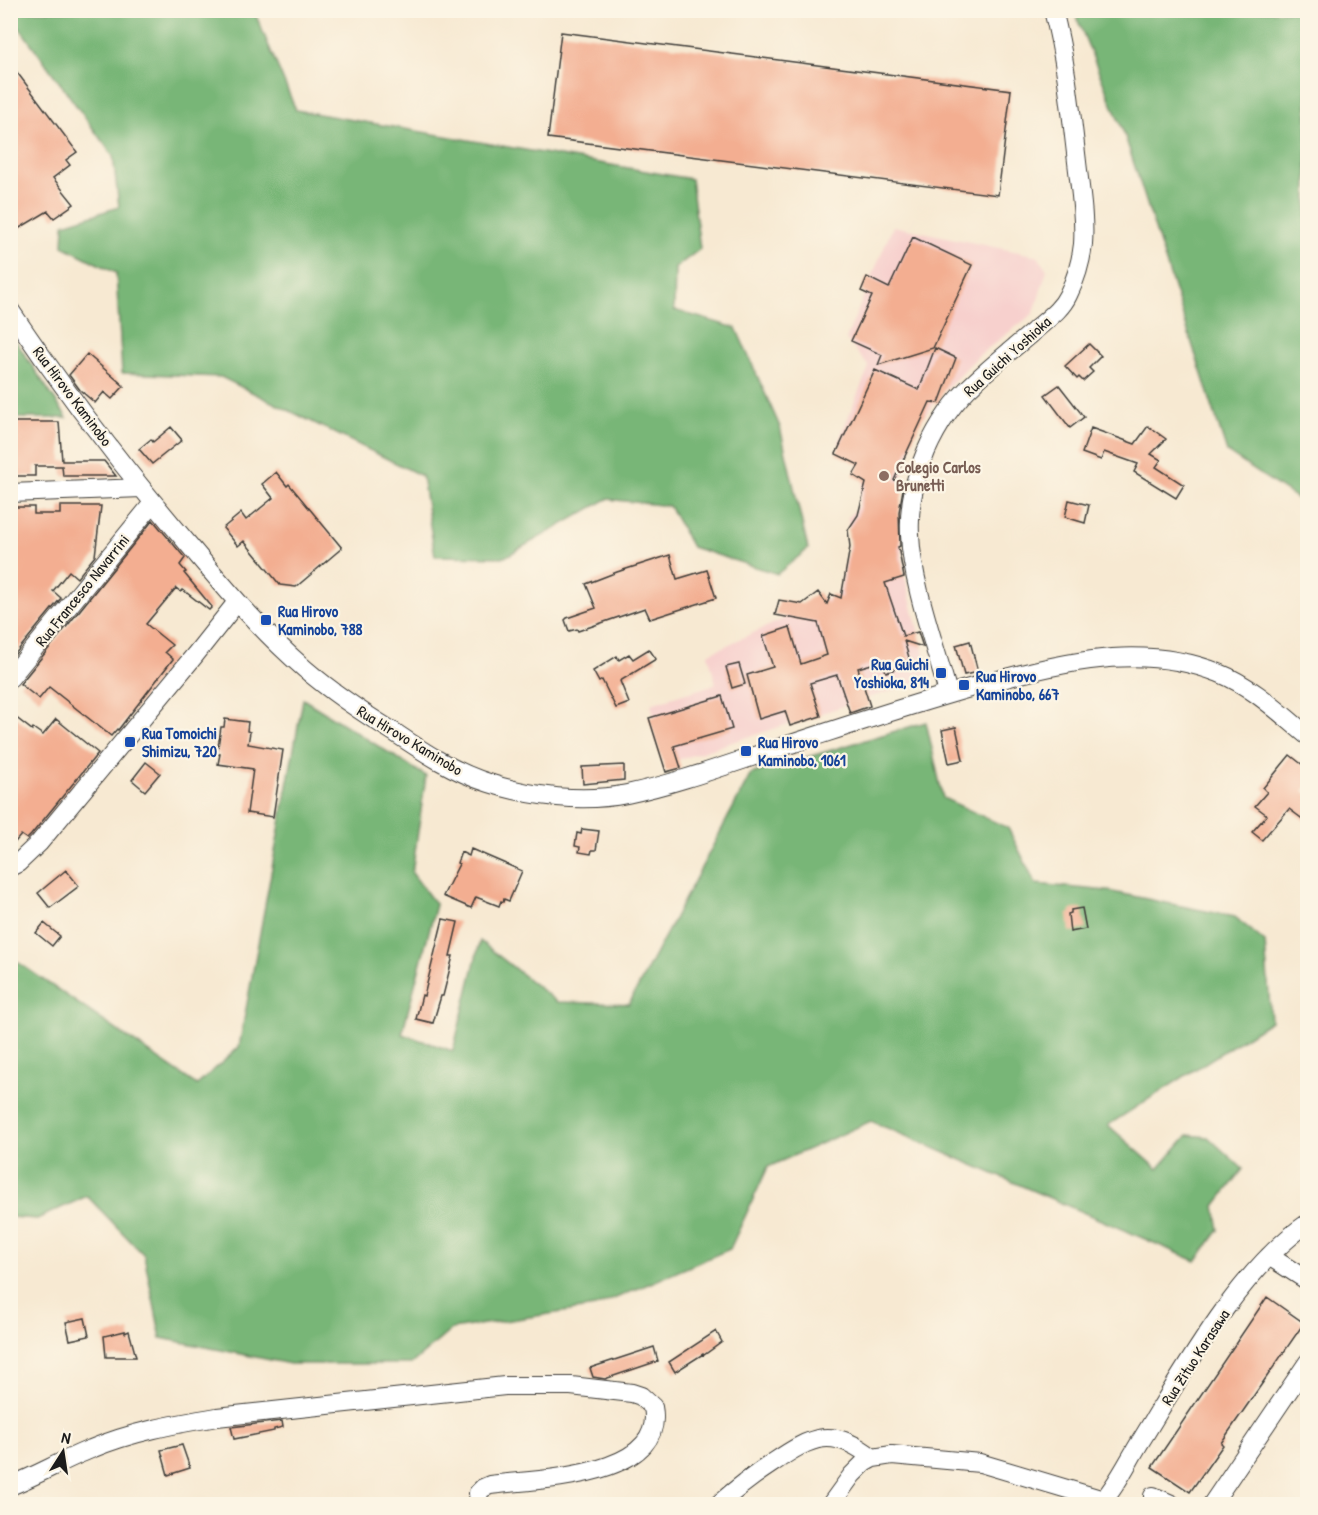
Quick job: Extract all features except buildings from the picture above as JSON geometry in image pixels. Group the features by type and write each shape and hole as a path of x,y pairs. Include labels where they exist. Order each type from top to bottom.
{"street":[{"name":"Rua Guichi Yoshioka","path":"948,693 915,576 909,534 914,488 929,446 954,406 973,383 1064,303 1078,272 1083,242 1082,208 1070,94 1053,10"},
{"name":"Rua Hirovo Kaminobo","path":"10,310 54,375 148,495 237,602 307,671 359,710 438,762 492,784 544,795 583,798 625,794 697,774 948,693 1053,665 1085,659 1141,657 1167,660 1220,673 1239,682 1308,736"},
{"path":"10,493 148,495"},
{"name":"Rua Francesco Navarrini","path":"10,678 148,495"},
{"path":"10,867 18,863 39,843 237,602"},
{"name":"Rua Zituo Karasawa","path":"1102,1502 1211,1328 1269,1256 1291,1234 1308,1223"},
{"path":"1269,1256 1308,1281"},
{"path":"1212,1504 1308,1362"},
{"path":"10,1486 92,1448 125,1437 217,1417 505,1386 538,1385 632,1393 641,1396 653,1407 654,1421 650,1437 631,1455 579,1475 490,1485 478,1493 478,1504"},
{"path":"719,1504 752,1476 800,1444 813,1439 825,1437 840,1439 864,1450 873,1458"},
{"path":"831,1504 852,1475 864,1463 873,1458 892,1455 980,1463 1102,1502"},
{"path":"1153,1496 1171,1504"}],"shaded area":[{"name":"Colegio Carlos Brunetti","path":"893,226 1038,256 1047,270 1034,313 978,356 940,395 917,426 897,496 904,574 930,678 665,764 651,704 716,684 708,654 839,593 850,541 848,517 858,507 868,457 838,442 869,367 846,339"}],"green space":[{"path":"10,11 254,11 296,110 691,179 700,249 675,268 674,310 736,328 780,427 808,549 777,574 692,547 669,506 607,499 505,557 435,556 422,476 221,377 122,373 116,273 63,246 64,224 119,207 113,156 11,16"},
{"path":"1074,11 1307,11 1307,508 1305,504 1227,452 1125,136"},
{"path":"11,334 67,418 11,418"},
{"path":"303,699 426,776 412,873 436,905 402,1034 453,1051 480,941 557,1002 629,1004 751,774 926,722 943,798 1008,828 1036,884 1108,891 1235,917 1265,942 1271,1021 1108,1125 1158,1169 1188,1135 1208,1137 1243,1169 1215,1206 1219,1230 1196,1261 871,1121 768,1167 730,1249 595,1307 452,1329 411,1364 290,1364 161,1338 144,1255 87,1196 37,1219 11,1217 10,957 197,1085 239,1047"}],"place":[{"name":"Colegio Carlos Brunetti","path":"884,476"},
{"name":"Rua Hirovo Kaminobo, 788","path":"266,620"},
{"name":"Rua Guichi Yoshioka, 814","path":"941,673"},
{"name":"Rua Hirovo Kaminobo, 667","path":"964,685"},
{"name":"Rua Tomoichi Shimizu, 720","path":"130,742"},
{"name":"Rua Hirovo Kaminobo, 1061","path":"746,751"}]}
